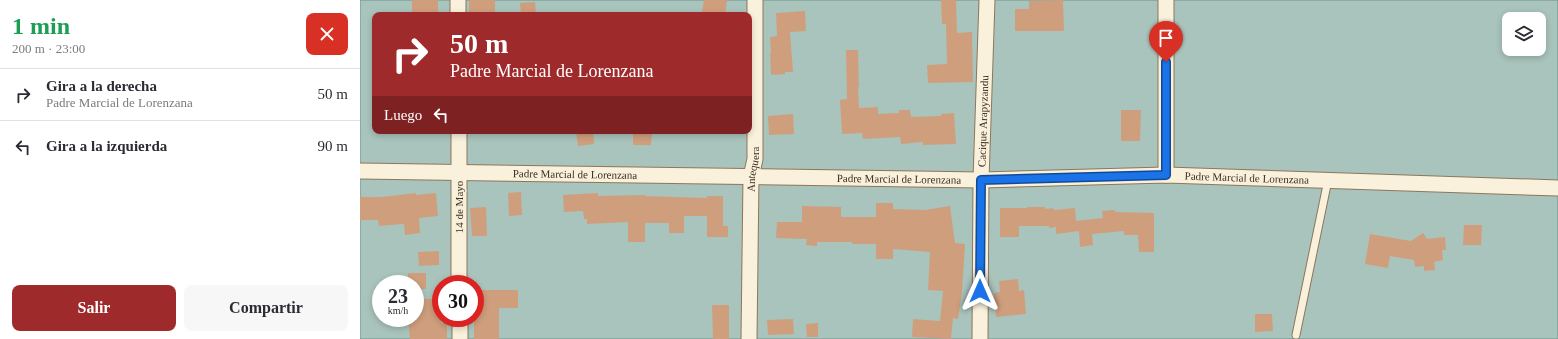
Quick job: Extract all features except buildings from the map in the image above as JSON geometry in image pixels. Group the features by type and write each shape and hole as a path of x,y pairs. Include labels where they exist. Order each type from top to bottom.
{"street":[{"path":"458,0 458,12"},
{"name":"Antequera","path":"749,339 751,178 756,159 756,0"},
{"name":"Cacique Arapyzandu","path":"980,339 981,180 987,0"},
{"path":"1166,0 1166,175"},
{"name":"14 de Mayo","path":"459,134 459,275"},
{"name":"Padre Marcial de Lorenzana","path":"360,171 751,178 981,180 1166,175 1558,188"},
{"path":"460,327 460,339"}],"lane":[{"path":"1296,335 1328,180"}],"water":[{"path":"360,0 1558,0 1558,339 360,339"}],"route":[{"path":"980,291 981,180 1166,175 1166,62"}]}
